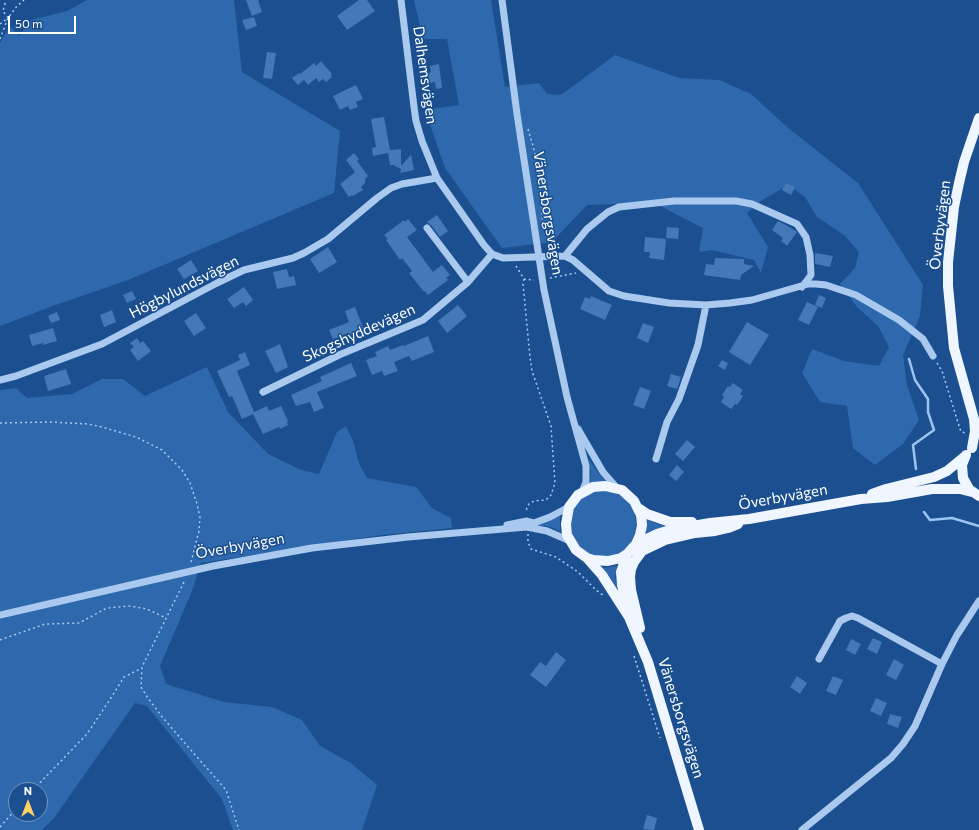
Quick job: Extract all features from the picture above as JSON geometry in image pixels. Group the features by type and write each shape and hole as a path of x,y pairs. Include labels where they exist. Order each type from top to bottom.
{"main road":[{"name":"Överbyvägen","path":"860,499 886,489 934,477 947,471 976,446 971,408 954,348 948,286 948,262 954,207 959,183 964,162 979,118"},
{"name":"Överbyvägen","path":"971,408 979,420"},
{"name":"Överbyvägen","path":"964,457 962,474 966,486 975,494"},
{"path":"582,492 599,486 617,488"},
{"name":"Vänersborgsvägen","path":"617,488 630,497 638,508 642,525 636,544 627,554 621,572 622,585 630,617 641,644 666,719 699,830"},
{"name":"Överbyvägen","path":"636,544 657,534 710,523 749,519 860,499 932,489 960,489 975,494"},
{"name":"Vänersborgsvägen","path":"569,507 582,492"},
{"path":"569,507 566,524 570,541"},
{"name":"Överbyvägen","path":"638,508 652,516 670,522 710,523"},
{"path":"641,644 640,629 631,590 630,576 631,569 639,554 649,547 665,540 728,528 749,519"},
{"name":"Vänersborgsvägen","path":"570,541 576,550 587,558 602,576 630,617"},
{"path":"587,558 608,562 621,558 627,554"}],"street":[{"name":"Dalhemsvägen","path":"402,0 416,121 422,141 437,178 484,245 492,254"},
{"name":"Vänersborgsvägen","path":"502,0 518,121 551,325 586,466 586,482 582,492"},
{"name":"Högbylundsvägen","path":"0,380 16,376 102,344 217,282 244,270 293,258 304,253 328,238 390,188 402,184 437,178"},
{"path":"565,256 587,229 608,212 619,207 674,201 736,201 752,204 797,224 806,237 810,255 811,275 802,287"},
{"path":"427,228 468,282"},
{"path":"492,254 503,258 565,256 573,260 609,291 624,296 669,303 706,305 752,300 816,284 826,285 856,295 899,320 923,339 933,356"},
{"name":"Skogshyddevägen","path":"263,392 339,355 422,320 468,282 492,254"},
{"path":"656,459 667,422 679,399 698,345 706,305"},
{"name":"Vänersborgsvägen","path":"576,428 603,472 617,488"},
{"name":"Överbyvägen","path":"489,530 527,521 534,523 569,507"},
{"name":"Överbyvägen","path":"0,615 213,566 312,548 408,537 527,527 547,531 570,541"},
{"path":"802,830 891,758 903,744 915,726 942,664 957,635 979,601"},
{"path":"819,659 840,621 852,616 942,664"}],"path":[{"path":"6,0 2,11 8,18"},
{"path":"0,39 8,18 17,6 24,0"},
{"path":"0,24 8,18"},
{"path":"527,126 534,146 539,172 544,232"},
{"path":"933,356 942,371 960,430 964,433 974,430"},
{"path":"0,423 50,422 88,424 136,437 162,450 182,470 190,483 197,504 200,517 199,531 191,562"},
{"path":"184,582 142,667 142,687 148,698 226,790 239,830"},
{"path":"0,640 44,624 79,623 107,608 130,606 147,609 166,618"},
{"path":"41,782 87,734 124,677 142,667"},
{"path":"0,827 8,818"}],"shaded area":[{"path":"87,0 234,0 242,72 340,131 334,193 128,280 0,326 0,43 10,26 19,36 31,20 67,11"},
{"path":"414,0 491,0 505,87 539,83 547,94 561,95 615,55 679,78 719,80 751,94 787,127 858,183 923,285 920,316 903,355 907,385 919,420 903,444 875,465 853,448 847,406 820,402 802,373 812,349 844,361 879,366 889,347 878,326 857,307 840,284 855,268 859,252 844,235 817,217 805,197 788,185 761,201 747,213 768,247 761,273 754,260 712,250 699,252 703,228 660,206 616,204 587,205 552,242 502,248 445,168 425,110 459,105 447,39 423,39"},
{"path":"207,367 228,412 268,454 301,470 319,474 337,432 346,426 353,441 359,463 367,478 416,487 432,508 451,518 452,528 382,535 201,563 192,591 160,666 166,684 224,702 272,707 302,720 320,746 351,763 377,785 362,830 233,830 222,799 147,706 135,703 54,818 42,830 0,830 0,390 16,388 27,398 72,394 102,379 123,379 145,396"},
{"path":"588,458 606,482 590,484 591,472"},
{"path":"603,491 616,494 626,501 633,511 636,524 633,537 626,547 616,554 603,557 590,554 580,547 573,537 570,524 573,511 580,501 590,494"},
{"path":"560,516 560,531 551,527 533,525"},
{"path":"646,519 652,522 665,526 645,533"},
{"path":"617,566 615,578 618,590 602,568"}],"building":[{"path":"246,0 258,0 262,12 252,16"},
{"path":"359,0 367,0 375,11 347,30 337,16"},
{"path":"254,17 257,26 246,30 242,20"},
{"path":"267,52 276,53 272,79 263,78"},
{"path":"321,61 332,74 332,77 326,82 323,79 319,82 316,78 308,85 304,80 298,85 292,78 299,73 300,74 314,63 316,66"},
{"path":"439,64 442,88 436,89 435,82 430,83 428,73 431,72 430,66"},
{"path":"356,85 363,99 356,102 358,107 350,110 348,106 340,110 333,96"},
{"path":"384,117 390,150 401,149 401,166 411,155 414,170 400,173 401,169 390,165 388,153 373,156 372,148 376,147 371,119"},
{"path":"354,153 359,159 357,161 368,176 365,179 365,183 361,187 363,190 349,197 340,184 355,172 346,160"},
{"path":"786,183 795,187 791,195 782,190"},
{"path":"437,215 448,231 440,237 427,222"},
{"path":"408,219 417,230 407,237 433,272 442,265 450,275 446,278 448,280 428,295 409,273 412,271 402,258 400,260 386,240 388,239 384,235 404,220 405,222"},
{"path":"778,221 797,232 787,246 781,241 783,238 772,230"},
{"path":"667,227 679,228 678,239 666,238"},
{"path":"645,237 666,239 664,260 649,258 650,252 644,252"},
{"path":"328,247 337,262 319,273 310,259"},
{"path":"815,253 833,256 830,267 815,264"},
{"path":"715,258 744,259 744,264 754,266 741,275 740,280 704,275 706,264 714,265"},
{"path":"191,260 198,271 184,279 177,269"},
{"path":"287,269 289,277 294,276 296,285 277,289 273,272"},
{"path":"244,287 253,300 246,306 243,302 234,308 227,299"},
{"path":"132,291 136,299 127,303 123,295"},
{"path":"819,295 826,298 822,308 815,305"},
{"path":"591,296 612,305 605,320 580,309 585,297 590,299"},
{"path":"807,302 818,307 809,325 798,320"},
{"path":"458,305 467,316 447,333 438,321"},
{"path":"355,307 364,330 349,336 348,333 333,339 329,330 349,322 345,311"},
{"path":"112,310 116,322 104,327 100,315"},
{"path":"57,312 60,320 51,323 48,316"},
{"path":"196,313 206,328 194,336 184,321"},
{"path":"747,322 769,335 750,365 729,352"},
{"path":"643,323 654,327 648,343 637,338"},
{"path":"53,328 57,341 32,346 29,335"},
{"path":"428,336 434,352 412,361 409,356 394,362 398,371 384,376 382,371 372,375 366,360 377,356 375,352 388,346 390,350 403,345 404,346"},
{"path":"137,338 140,343 143,341 151,351 138,361 130,350 134,347 130,343"},
{"path":"280,344 288,367 276,373 265,351"},
{"path":"245,352 250,365 237,371 254,412 267,406 269,411 281,406 288,421 288,425 263,434 253,414 242,419 232,396 229,397 217,371 240,360 238,355"},
{"path":"722,360 728,363 725,370 718,366"},
{"path":"351,363 357,376 317,392 324,408 314,412 310,402 296,406 291,395 322,381 320,377"},
{"path":"66,369 71,384 48,391 44,376"},
{"path":"671,374 681,377 677,389 667,386"},
{"path":"733,383 743,390 740,394 743,396 737,405 735,404 731,409 721,402 724,397 722,395 728,386 730,387"},
{"path":"640,387 651,391 644,409 633,405"},
{"path":"687,440 695,447 683,461 675,454"},
{"path":"677,465 684,472 676,481 669,475"},
{"path":"873,638 882,642 877,654 867,649"},
{"path":"851,639 861,644 855,655 846,650"},
{"path":"556,652 566,660 546,687 530,675 540,662 546,666"},
{"path":"894,659 904,665 896,680 886,675"},
{"path":"797,676 807,683 800,694 790,687"},
{"path":"833,676 843,680 836,695 826,691"},
{"path":"876,698 887,703 881,716 870,711"},
{"path":"890,714 902,717 898,728 887,724"},
{"path":"647,815 657,818 654,830 643,829"}],"waterway":[{"path":"909,359 915,380 928,399 928,412 934,430 913,445 916,469"},
{"path":"924,512 930,520 952,518 979,526"}]}
